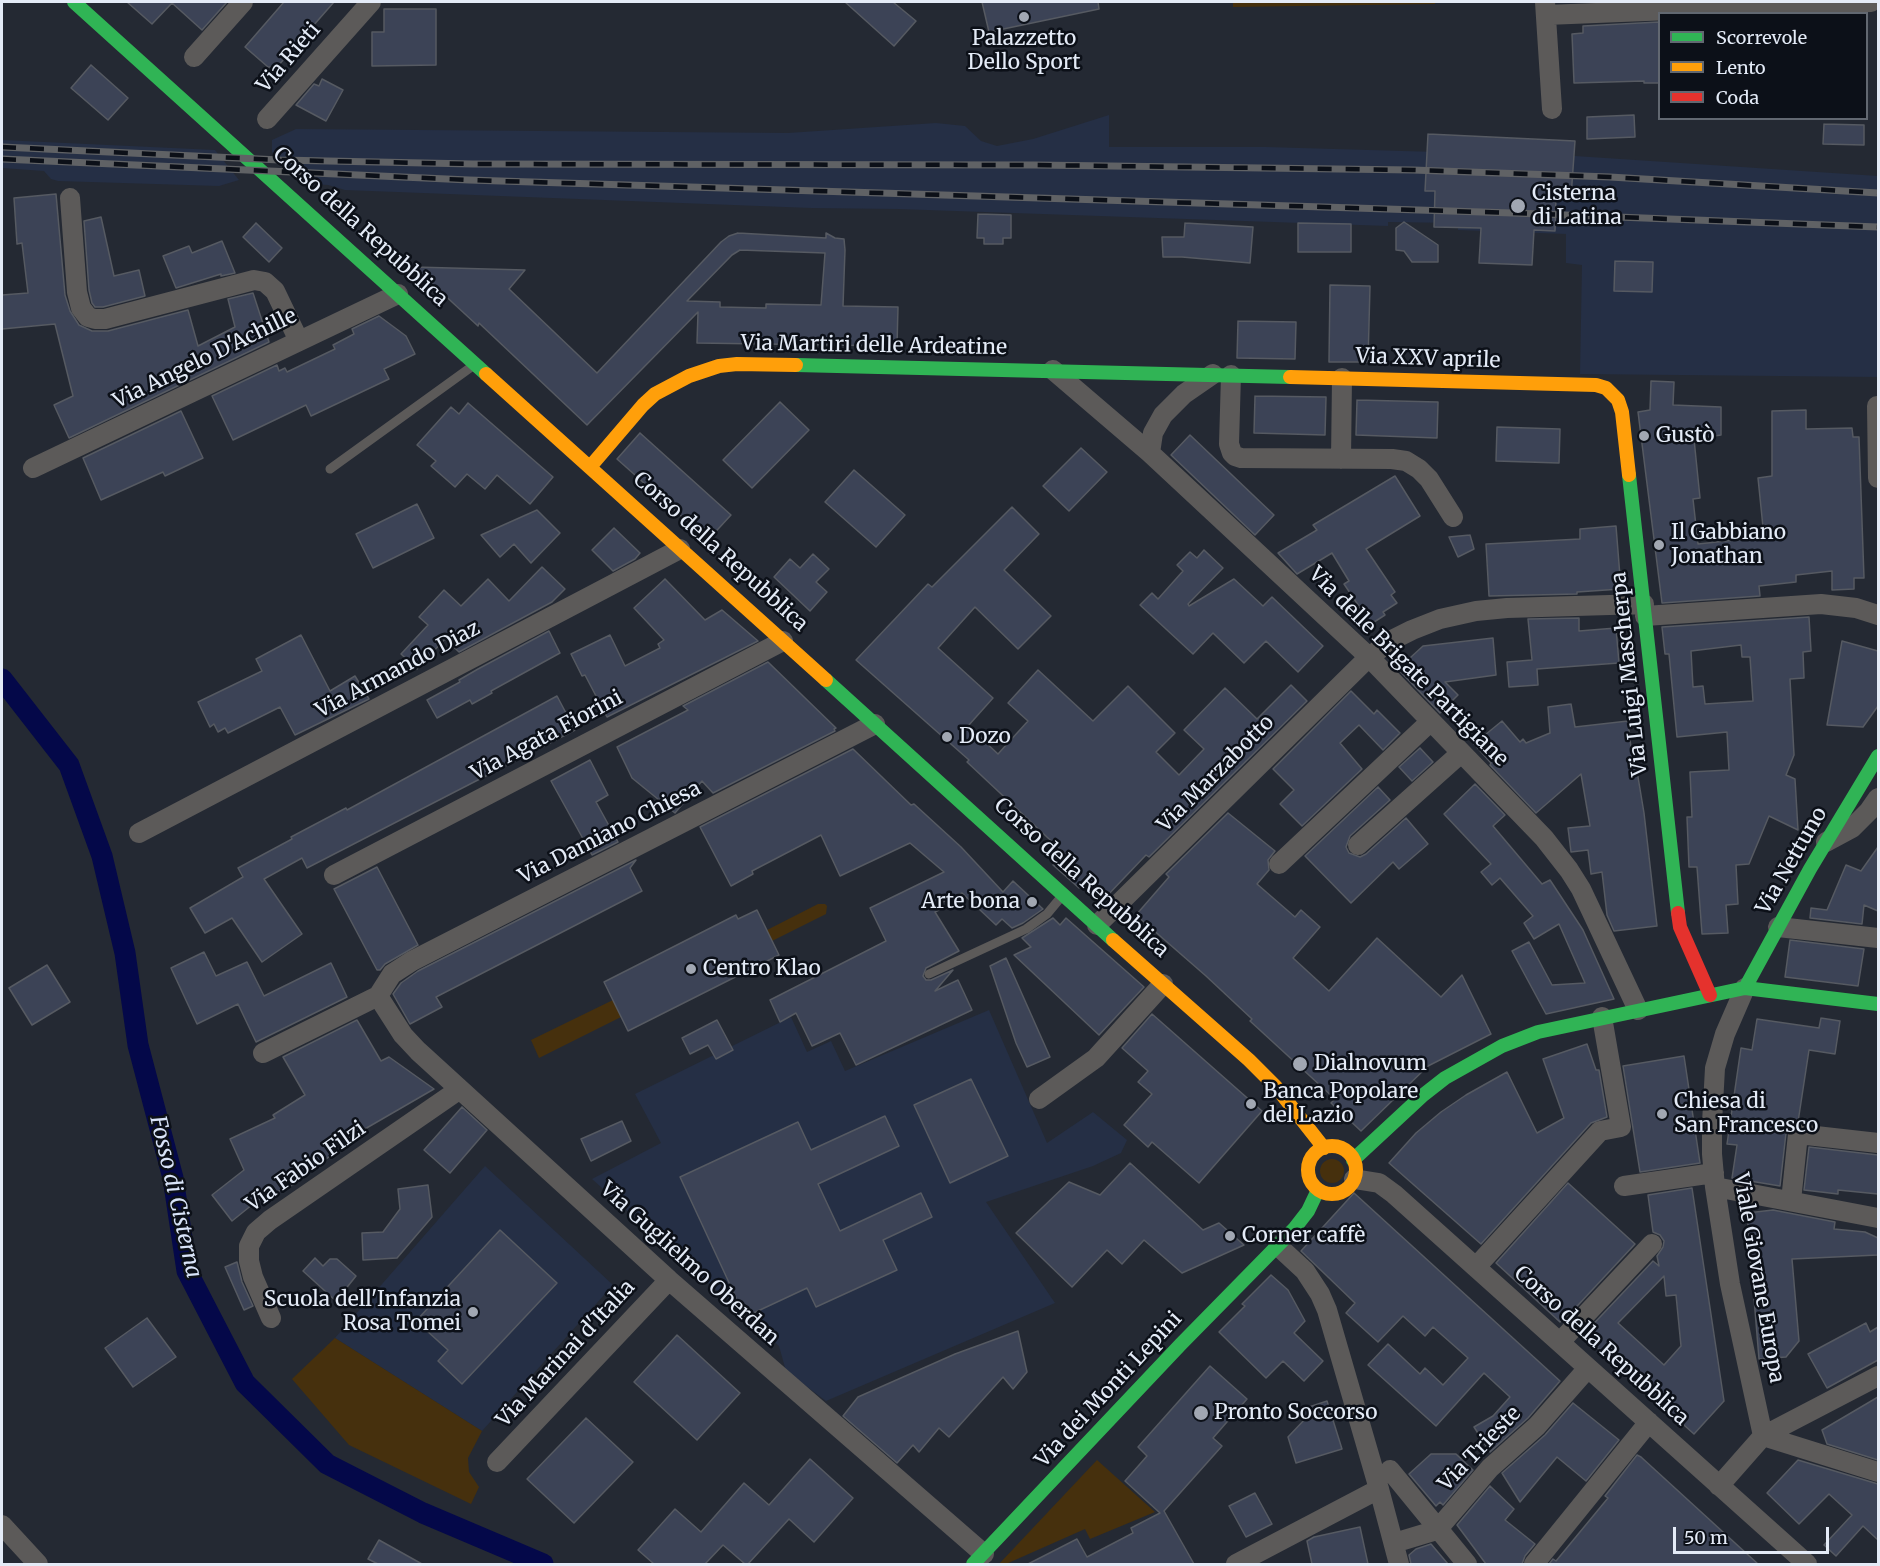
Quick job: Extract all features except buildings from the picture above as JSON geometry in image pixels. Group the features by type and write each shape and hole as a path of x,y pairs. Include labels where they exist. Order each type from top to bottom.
{"street":[{"name":"Corso della Repubblica","path":"74,2 1263,1073 1324,1148"},
{"path":"194,57 243,2"},
{"name":"Via Rieti","path":"267,120 371,2"},
{"path":"1552,109 1545,8 1870,2"},
{"path":"70,198 77,292 81,308 88,317 105,319 249,280 260,280 270,285 278,295 299,341"},
{"name":"Via Angelo D'Achille","path":"33,468 398,294"},
{"name":"Via Martiri delle Ardeatine","path":"590,467 655,394 689,376 719,366 744,363 1222,375"},
{"name":"Via delle Brigate Partigiane","path":"1053,370 1150,453 1369,657 1534,828 1563,862 1581,889 1638,1010"},
{"path":"1150,453 1154,433 1163,415 1184,394 1222,375 1229,444 1235,456 1241,458 1392,459 1412,464 1429,479 1453,518"},
{"name":"Via XXV aprile","path":"1222,375 1596,385 1606,388 1615,395 1623,416"},
{"path":"1341,459 1342,378"},
{"path":"1877,406 1878,478"},
{"name":"Via Luigi Mascherpa","path":"1623,416 1680,927 1710,995"},
{"name":"Via Armando Diaz","path":"139,833 680,549"},
{"name":"Via Marzabotto","path":"1097,925 1369,657 1392,640 1412,630 1462,613 1497,608 1644,610 1821,604 1856,608 1878,615"},
{"name":"Via Agata Fiorini","path":"334,875 783,641"},
{"path":"1278,864 1431,721"},
{"name":"Via Damiano Chiesa","path":"378,996 392,974 412,961 875,724"},
{"path":"1358,845 1461,753"},
{"name":"Via Nettuno","path":"1744,988 1826,842 1878,756"},
{"path":"1826,842 1852,828 1878,798"},
{"path":"1778,927 1878,938"},
{"path":"1039,1099 1095,1058 1163,984"},
{"path":"1354,1169 1344,1150 1331,1147 1324,1148 1312,1157 1308,1171 1309,1178 1318,1190 1325,1193 1339,1193 1346,1190 1354,1169 1422,1096 1472,1062 1510,1042 1538,1032 1744,988 1878,1004"},
{"name":"Viale Giovane Europa","path":"1744,988 1722,1042 1715,1068 1712,1123 1714,1180 1730,1284 1763,1436"},
{"path":"263,1053 378,996"},
{"name":"Via Guglielmo Oberdan","path":"378,996 403,1035 460,1089 979,1559"},
{"path":"1476,1267 1600,1131 1621,1127 1602,1017"},
{"name":"Via Fabio Filzi","path":"271,1318 253,1277 249,1261 249,1246 255,1232 460,1089"},
{"path":"1791,1201 1798,1134 1878,1143"},
{"name":"Corso della Repubblica","path":"1354,1169 1387,1188 1807,1564"},
{"path":"1624,1186 1714,1180 1791,1201 1878,1218"},
{"name":"Via dei Monti Lepini","path":"979,1559 1181,1344 1302,1220 1318,1190"},
{"path":"1560,1342 1652,1244"},
{"path":"1278,1246 1305,1271 1324,1302 1399,1564"},
{"name":"Via Marinai d'Italia","path":"497,1462 669,1280"},
{"name":"Via Trieste","path":"1437,1530 1490,1468 1538,1426 1588,1368"},
{"path":"1719,1486 1763,1436 1878,1376"},
{"path":"1534,1564 1648,1422"},
{"path":"1763,1436 1878,1472"},
{"path":"1390,1470 1467,1564"},
{"path":"1236,1564 1379,1489"},
{"path":"2,1526 38,1564"},
{"path":"1394,1543 1437,1530"}],"lane":[{"path":"330,469 476,364"},
{"path":"929,974 1026,929 1047,914 1063,895"}],"shaded area":[{"path":"1233,2 1435,2 1435,4 1233,7"},
{"path":"1109,115 1109,147 1266,147 1575,156 1878,176 1878,377 1580,374 1582,265 1566,263 1566,234 1458,230 1458,223 1388,222 1388,226 811,208 345,190 328,185 301,183 272,152 272,140 296,129 788,133 936,123 965,126 981,141 997,146 1033,139"},
{"path":"2,140 215,150 239,180 219,186 58,181 51,179 44,171 2,168"},
{"path":"818,904 827,906 826,914 772,941 767,930"},
{"path":"613,1000 621,1017 539,1058 531,1040"},
{"path":"989,1010 1047,1143 1093,1112 1127,1140 1121,1153 1093,1166 986,1202 1055,1303 826,1401 786,1371 779,1346 592,1179 661,1143 635,1094 791,1017 807,1052 831,1041 845,1071"},
{"path":"1332,1159 1337,1160 1343,1166 1343,1176 1337,1182 1332,1183 1327,1182 1321,1176 1320,1171 1321,1166 1327,1160"},
{"name":"Scuola dell'Infanzia Rosa Tomei","path":"485,1166 613,1285 482,1431 335,1338"},
{"path":"335,1338 482,1431 468,1458 469,1472 479,1487 471,1504 349,1445 292,1379"},
{"path":"1097,1460 1155,1512 1090,1539 1085,1529 1006,1564 999,1564"}],"waterway":[{"name":"Fosso di Cisterna","path":"2,679 69,765 102,856 125,953 138,1045 173,1178 187,1271 245,1383 327,1464 423,1513 543,1564"}],"railway":[{"path":"2,147 280,160 473,164 1035,165 1413,170 1610,177 1878,193"},
{"path":"2,159 469,180 1513,213 1878,227"}],"traffic: fast":[{"path":"74,2 486,374"},
{"path":"796,365 1290,377"},
{"path":"1629,475 1678,913"},
{"path":"826,680 1113,940"},
{"path":"1745,988 1810,869 1878,756"},
{"path":"1353,1160 1422,1096 1445,1078 1502,1046 1538,1032 1745,988 1878,1004"},
{"path":"973,1564 1181,1344 1294,1229 1308,1211 1318,1190"}],"traffic: slow":[{"path":"590,467 643,405 655,394 689,376 719,366 737,364 796,365"},
{"path":"486,374 826,680"},
{"path":"1290,377 1596,385 1606,388 1618,400 1622,412 1629,475"},
{"path":"1113,940 1249,1060 1276,1087 1324,1148"},
{"path":"1332,1146 1349,1153 1356,1170 1349,1187 1332,1194 1315,1187 1308,1170 1315,1153 1332,1146"}],"traffic: jam":[{"path":"1678,913 1680,927 1710,995"}],"place":[{"name":"Palazzetto Dello Sport","path":"1024,17"},
{"name":"Cisterna di Latina","path":"1518,206"},
{"name":"Gustò","path":"1644,436"},
{"name":"Il Gabbiano Jonathan","path":"1659,545"},
{"name":"Dozo","path":"947,737"},
{"name":"Arte bona","path":"1032,902"},
{"name":"Centro Klao","path":"691,969"},
{"name":"Dialnovum","path":"1300,1064"},
{"name":"Banca Popolare del Lazio","path":"1251,1104"},
{"name":"Chiesa di San Francesco","path":"1662,1114"},
{"name":"Corner caffè","path":"1230,1236"},
{"name":"Scuola dell'Infanzia Rosa Tomei","path":"473,1312"},
{"name":"Pronto Soccorso","path":"1201,1413"}]}
